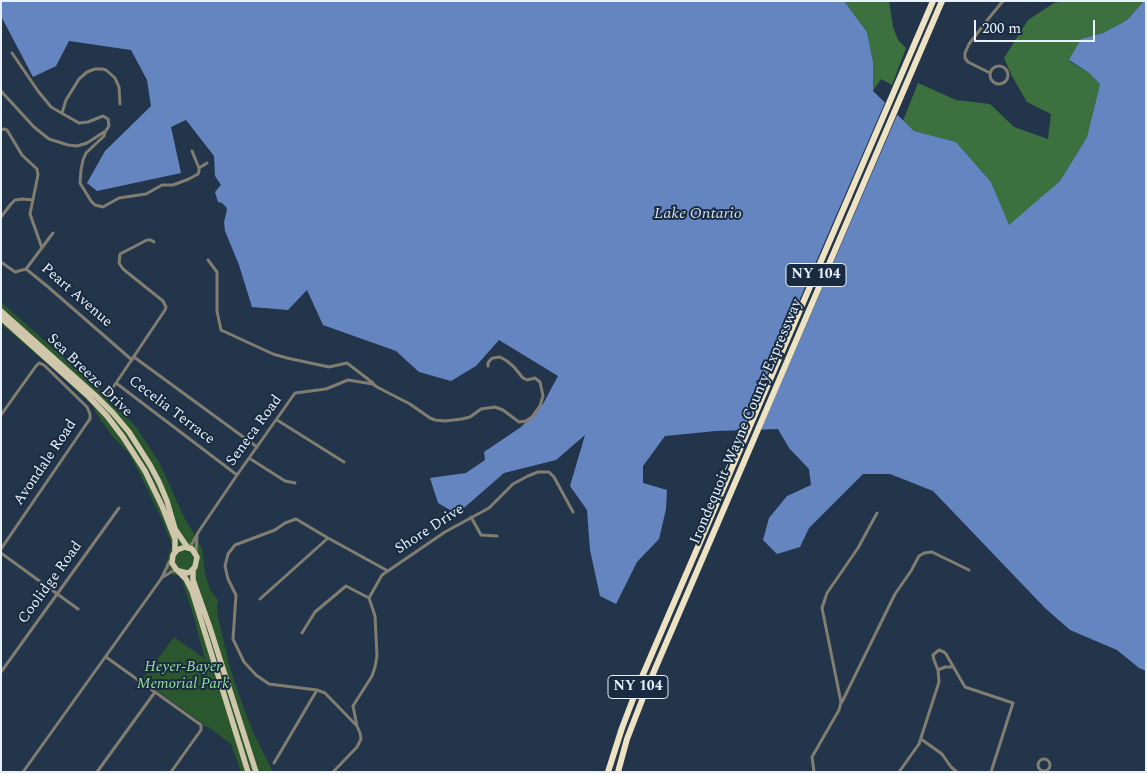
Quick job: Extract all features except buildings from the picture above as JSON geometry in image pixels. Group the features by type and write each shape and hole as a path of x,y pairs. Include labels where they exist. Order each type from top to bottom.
{"highway":[{"name":"Irondequoit–Wayne County Expressway","path":"609,771 619,735 635,693 933,1"},
{"name":"Irondequoit–Wayne County Expressway","path":"618,772 629,731 646,690 942,1"}],"main road":[{"name":"Sea Breeze Drive","path":"1,311 88,388 125,427 150,465 163,492 175,529 188,548"},
{"name":"Sea Breeze Drive","path":"1,318 89,397 123,437 145,471 162,506 175,539 174,555"},
{"path":"248,772 192,591 187,581 172,563 174,555 180,548 192,549 196,554 197,564 193,570 193,580 256,772"},
{"path":"178,571 187,572 193,570"}],"street":[{"path":"990,73 968,62 965,58 969,44 1003,1"},
{"path":"12,54 51,107 76,122 82,123 106,117 110,123 104,136 86,153 81,170 80,183 90,201 95,205 103,207 119,198 146,194 162,185 173,185 198,174 199,168 192,151"},
{"path":"1001,66 1008,75 1006,80 998,84 992,81 990,73 995,67 1001,66"},
{"path":"62,113 66,100 78,80 95,68 106,70 115,78 119,87 120,104"},
{"path":"1,91 34,127 49,139 77,146 87,143 105,132"},
{"path":"3,130 9,133 22,155 37,169 38,175 30,214 42,248"},
{"path":"199,168 207,164"},
{"path":"1,217 15,200 33,200"},
{"path":"26,269 53,233"},
{"path":"108,395 162,316 166,306 162,300 123,269 119,263 120,254 147,240 154,242"},
{"path":"208,260 217,272 217,312 222,330 273,354 287,358 329,368 347,363 373,384"},
{"name":"Peart Avenue","path":"1,262 15,272 26,269 133,358 257,447"},
{"name":"Seneca Road","path":"188,548 295,393 326,389 348,380 373,384 410,404 430,418 444,422 470,417 481,409 495,407 503,410 519,422 524,422 532,417 540,406 543,396 540,382 535,378 527,380 523,378 514,367 500,357 491,359 488,366"},
{"name":"Avondale Road","path":"1,415 39,363 44,365 87,407 90,414 90,419 1,549"},
{"name":"Cecelia Terrace","path":"116,383 237,475"},
{"path":"276,420 344,462"},
{"path":"249,458 285,481 295,483"},
{"name":"Shore Drive","path":"369,598 382,575 445,532 471,516 489,508 513,484 538,472 549,472 554,477 574,512"},
{"name":"Coolidge Road","path":"1,672 119,508"},
{"path":"841,702 822,608 827,593 858,548 877,513"},
{"path":"471,516 481,535 497,536"},
{"path":"357,726 325,693 317,690 269,684 256,675 244,662 233,639 236,595 228,580 225,566 228,554 236,545 275,530 285,522 296,519 388,571"},
{"path":"196,554 197,535"},
{"path":"260,599 328,538"},
{"path":"814,772 812,757 839,710 841,702 895,594 919,556 932,552 969,570"},
{"path":"1,553 78,609"},
{"path":"23,772 161,580 174,555"},
{"path":"161,580 171,572 178,571"},
{"path":"302,633 315,612 346,586 369,598 375,616 377,656 372,676 353,706 354,717 361,737 358,745 333,772"},
{"path":"899,772 920,744 939,682 938,670 933,655 939,650 944,652 965,687 1013,703 991,772"},
{"path":"106,657 199,723 202,728 171,772"},
{"path":"938,670 945,667 953,667"},
{"path":"274,762 317,690"},
{"path":"97,772 155,692"},
{"path":"921,739 942,754 957,772"},
{"path":"1033,772 1038,767 1041,759 1047,759 1050,762 1050,766 1046,771 1038,767"}],"green space":[{"path":"844,1 889,1 893,27 898,40 906,48 892,85 881,79 873,91 873,62 867,32"},
{"path":"1067,1 1144,1 1127,20 1103,33 1081,39 1069,61 1088,72 1100,84 1087,137 1060,181 1009,226 991,182 956,142 914,131 903,121 918,83 956,100 990,104 1014,127 1048,139 1051,114 1027,102 1004,58 1028,20 1054,3"},
{"name":"Heyer-Bayer Memorial Park","path":"1,302 107,396 136,427 159,462 184,517 202,548 205,574 210,590 218,600 217,613 230,668 253,732 273,772 241,772 231,744 142,680 174,637 205,659 182,580 178,575 173,575 165,566 172,545 163,522 128,452 113,437 93,406 1,324"}],"water":[{"name":"Lake Ontario","path":"1,1 844,1 867,32 873,62 873,91 914,131 956,142 991,182 1009,225 1060,181 1087,137 1100,84 1088,72 1069,60 1081,39 1103,33 1127,20 1146,1 1146,671 1139,668 1117,650 1070,630 1045,608 933,491 890,474 863,474 809,528 800,547 777,554 763,540 769,518 787,496 811,485 809,469 789,448 778,429 716,431 665,436 643,466 643,483 667,490 666,509 659,539 637,562 616,604 600,596 590,550 587,510 570,486 585,435 556,460 504,473 457,514 438,503 430,478 466,473 485,460 484,452 521,427 543,404 558,376 499,340 476,366 451,381 419,372 396,351 323,325 307,290 288,310 252,307 239,265 225,231 224,222 227,210 222,203 218,202 215,192 221,185 215,176 214,156 186,120 171,127 181,173 97,191 87,183 105,151 151,106 147,80 131,50 69,41 56,66 33,77 1,16"}],"pier":[{"path":"886,100 898,113 760,432 742,433"}]}
